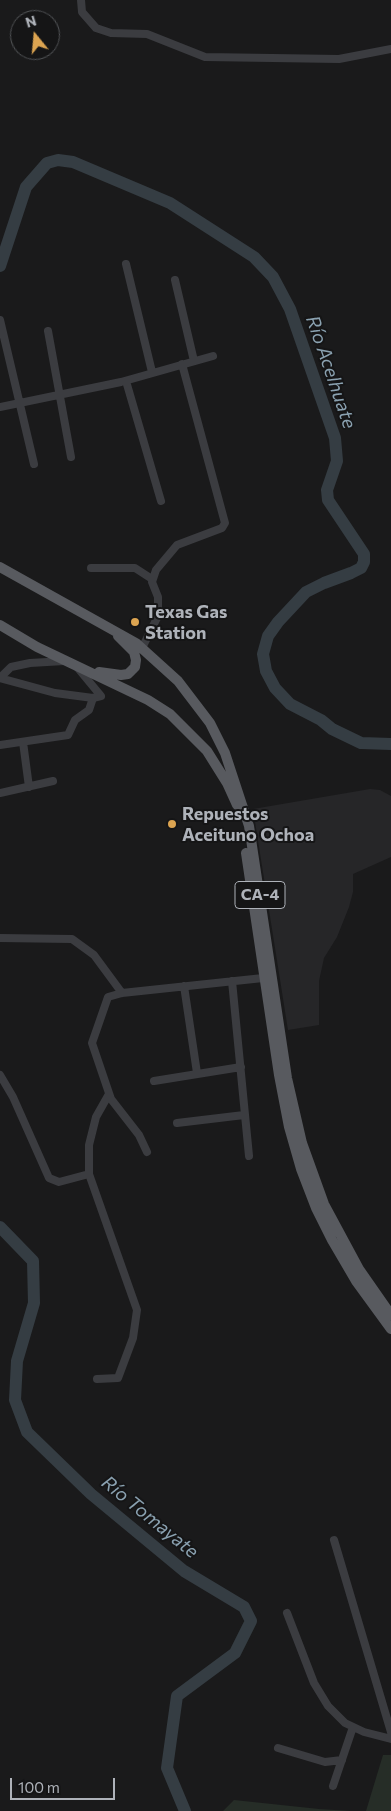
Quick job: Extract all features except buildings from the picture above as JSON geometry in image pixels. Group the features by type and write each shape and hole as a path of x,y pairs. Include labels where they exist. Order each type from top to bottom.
{"main road":[{"name":"CA-4","path":"0,567 108,626 142,648 165,667 192,697 210,724 225,753 249,826 296,1124 324,1204 363,1276 391,1314"},
{"path":"81,668 121,676 128,674 135,667 134,652 108,626"},
{"name":"CA-4","path":"1,629 148,700 170,714 200,742 227,783 240,819 254,898 263,978 281,1091 300,1168 316,1208 341,1256 391,1328"}],"street":[{"path":"81,0 82,12 96,28 111,32 147,34 206,57 339,59 391,49"},
{"path":"126,264 152,372"},
{"path":"176,280 194,361"},
{"path":"0,320 34,464"},
{"path":"48,331 72,457"},
{"path":"0,407 126,380 213,356"},
{"path":"142,648 158,616 159,605 152,579 156,570 177,545 222,528 225,523 182,364"},
{"path":"126,380 161,501"},
{"path":"91,568 135,568 152,579"},
{"path":"30,663 36,655 31,644"},
{"path":"64,660 10,667 0,678 42,690 93,698 101,696 81,668"},
{"path":"0,744 68,735 75,720 89,710 93,698"},
{"path":"23,742 29,787"},
{"path":"0,793 53,781"},
{"path":"0,938 72,939 94,955 122,993"},
{"path":"147,1152 139,1135 109,1094 92,1044 108,998 122,993 263,978"},
{"path":"232,981 249,1156"},
{"path":"184,986 197,1073"},
{"path":"154,1081 241,1067"},
{"path":"0,1075 13,1098 49,1178 59,1182 89,1174"},
{"path":"97,1379 118,1378 133,1338 137,1310 89,1174 89,1145 96,1117 109,1094"},
{"path":"178,1123 244,1114"},
{"path":"334,1540 391,1732"},
{"path":"287,1613 314,1683 328,1706 353,1727 391,1739"},
{"path":"333,1786 353,1727"},
{"path":"278,1748 325,1762 342,1760"}],"shaded area":[{"path":"370,789 380,790 391,796 391,857 353,874 353,892 349,907 337,937 324,958 319,981 319,1025 288,1030 253,809"},
{"path":"383,1755 391,1755 391,1811 366,1811"},
{"path":"234,1800 319,1809 351,1811 223,1811"}],"waterway":[{"name":"Río Acelhuate","path":"0,266 26,187 47,163 58,160 73,162 170,203 254,257 273,277 290,309 335,438 337,461 327,490 328,500 364,554 364,562 361,568 306,592 278,622 268,636 263,654 266,671 275,688 290,704 321,720 332,729 361,743 391,744"},
{"name":"Río Tomayate","path":"0,1227 33,1261 34,1303 17,1361 15,1400 27,1432 91,1494 184,1571 244,1607 251,1621 235,1653 177,1696 167,1768 185,1811"}],"place":[{"name":"Texas Gas Station","path":"135,622"},
{"name":"Repuestos Aceituno Ochoa","path":"172,824"}]}
